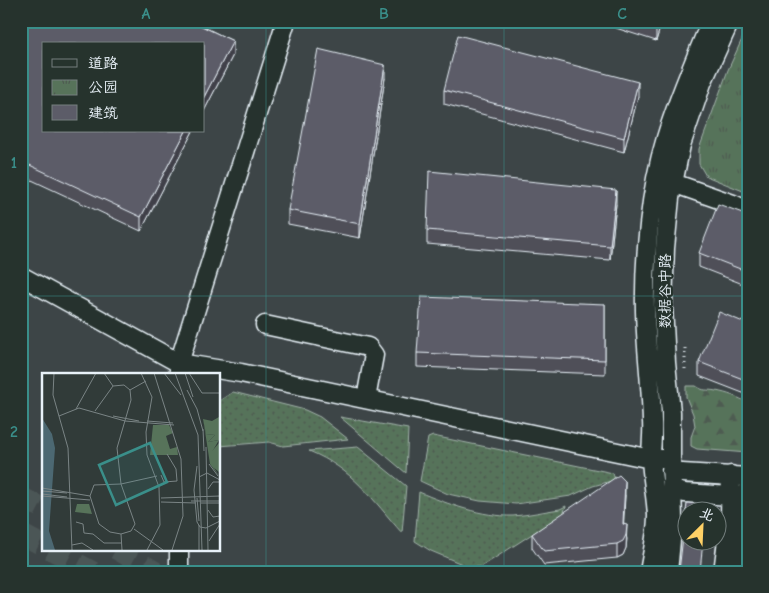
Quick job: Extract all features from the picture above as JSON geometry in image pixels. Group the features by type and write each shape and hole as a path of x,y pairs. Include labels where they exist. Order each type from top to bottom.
{"street":[{"path":"179,368 286,21"},
{"name":"数据谷中路","path":"649,572 657,516 651,458 652,421 645,310 646,269 653,199 666,137 711,21"},
{"name":"数据谷中路","path":"668,572 673,519 671,412 663,305 665,248 670,198 681,145 702,83 730,21"},
{"path":"673,183 748,210"},
{"path":"21,276 179,368 241,373 651,458 671,465 682,473 740,483 746,493 742,572"},
{"path":"265,325 368,347 374,355 366,399"},
{"path":"672,490 685,493 740,483"},
{"path":"723,572 740,483"},
{"path":"731,572 740,483"},
{"path":"179,550 179,572"}],"shaded area":[{"path":"21,21 748,21 748,572 21,572"}],"green space":[{"path":"748,26 748,193 706,176 699,164 699,149 728,70"},
{"path":"686,386 696,386 703,390 724,393 748,403 748,453 697,449 691,446 691,437 695,426 693,414 686,397"},
{"path":"233,392 305,410 320,417 348,439 283,446 269,442 220,446 220,400"},
{"path":"340,417 408,429 406,473"},
{"path":"433,436 613,473 615,480 593,486 571,496 516,504 480,501 448,494 420,481 428,438"},
{"path":"358,447 406,486 402,533 350,476 324,458 309,451"},
{"path":"419,492 465,509 501,516 531,514 560,509 566,506 563,514 481,567 469,567 431,551 415,541"}],"building":[{"path":"21,21 191,21 233,41 205,95 205,42 42,42 42,132 185,132 141,217 21,161"},
{"path":"638,21 658,21 656,27"},
{"path":"458,35 638,82 624,138 444,90"},
{"path":"318,49 385,65 360,224 288,210"},
{"path":"429,171 616,190 610,246 427,230"},
{"path":"718,204 748,215 748,272 699,253"},
{"path":"421,297 605,304 605,360 417,353"},
{"path":"719,312 748,324 748,381 699,362"},
{"path":"619,475 625,481 623,524 627,525 623,541 617,544 544,551 532,534"},
{"path":"681,550 702,550 700,572 679,571"}],"tunnel":[{"path":"21,497 42,508"},
{"path":"21,534 42,545"},
{"path":"52,550 93,572"},
{"path":"118,550 156,572"}]}
